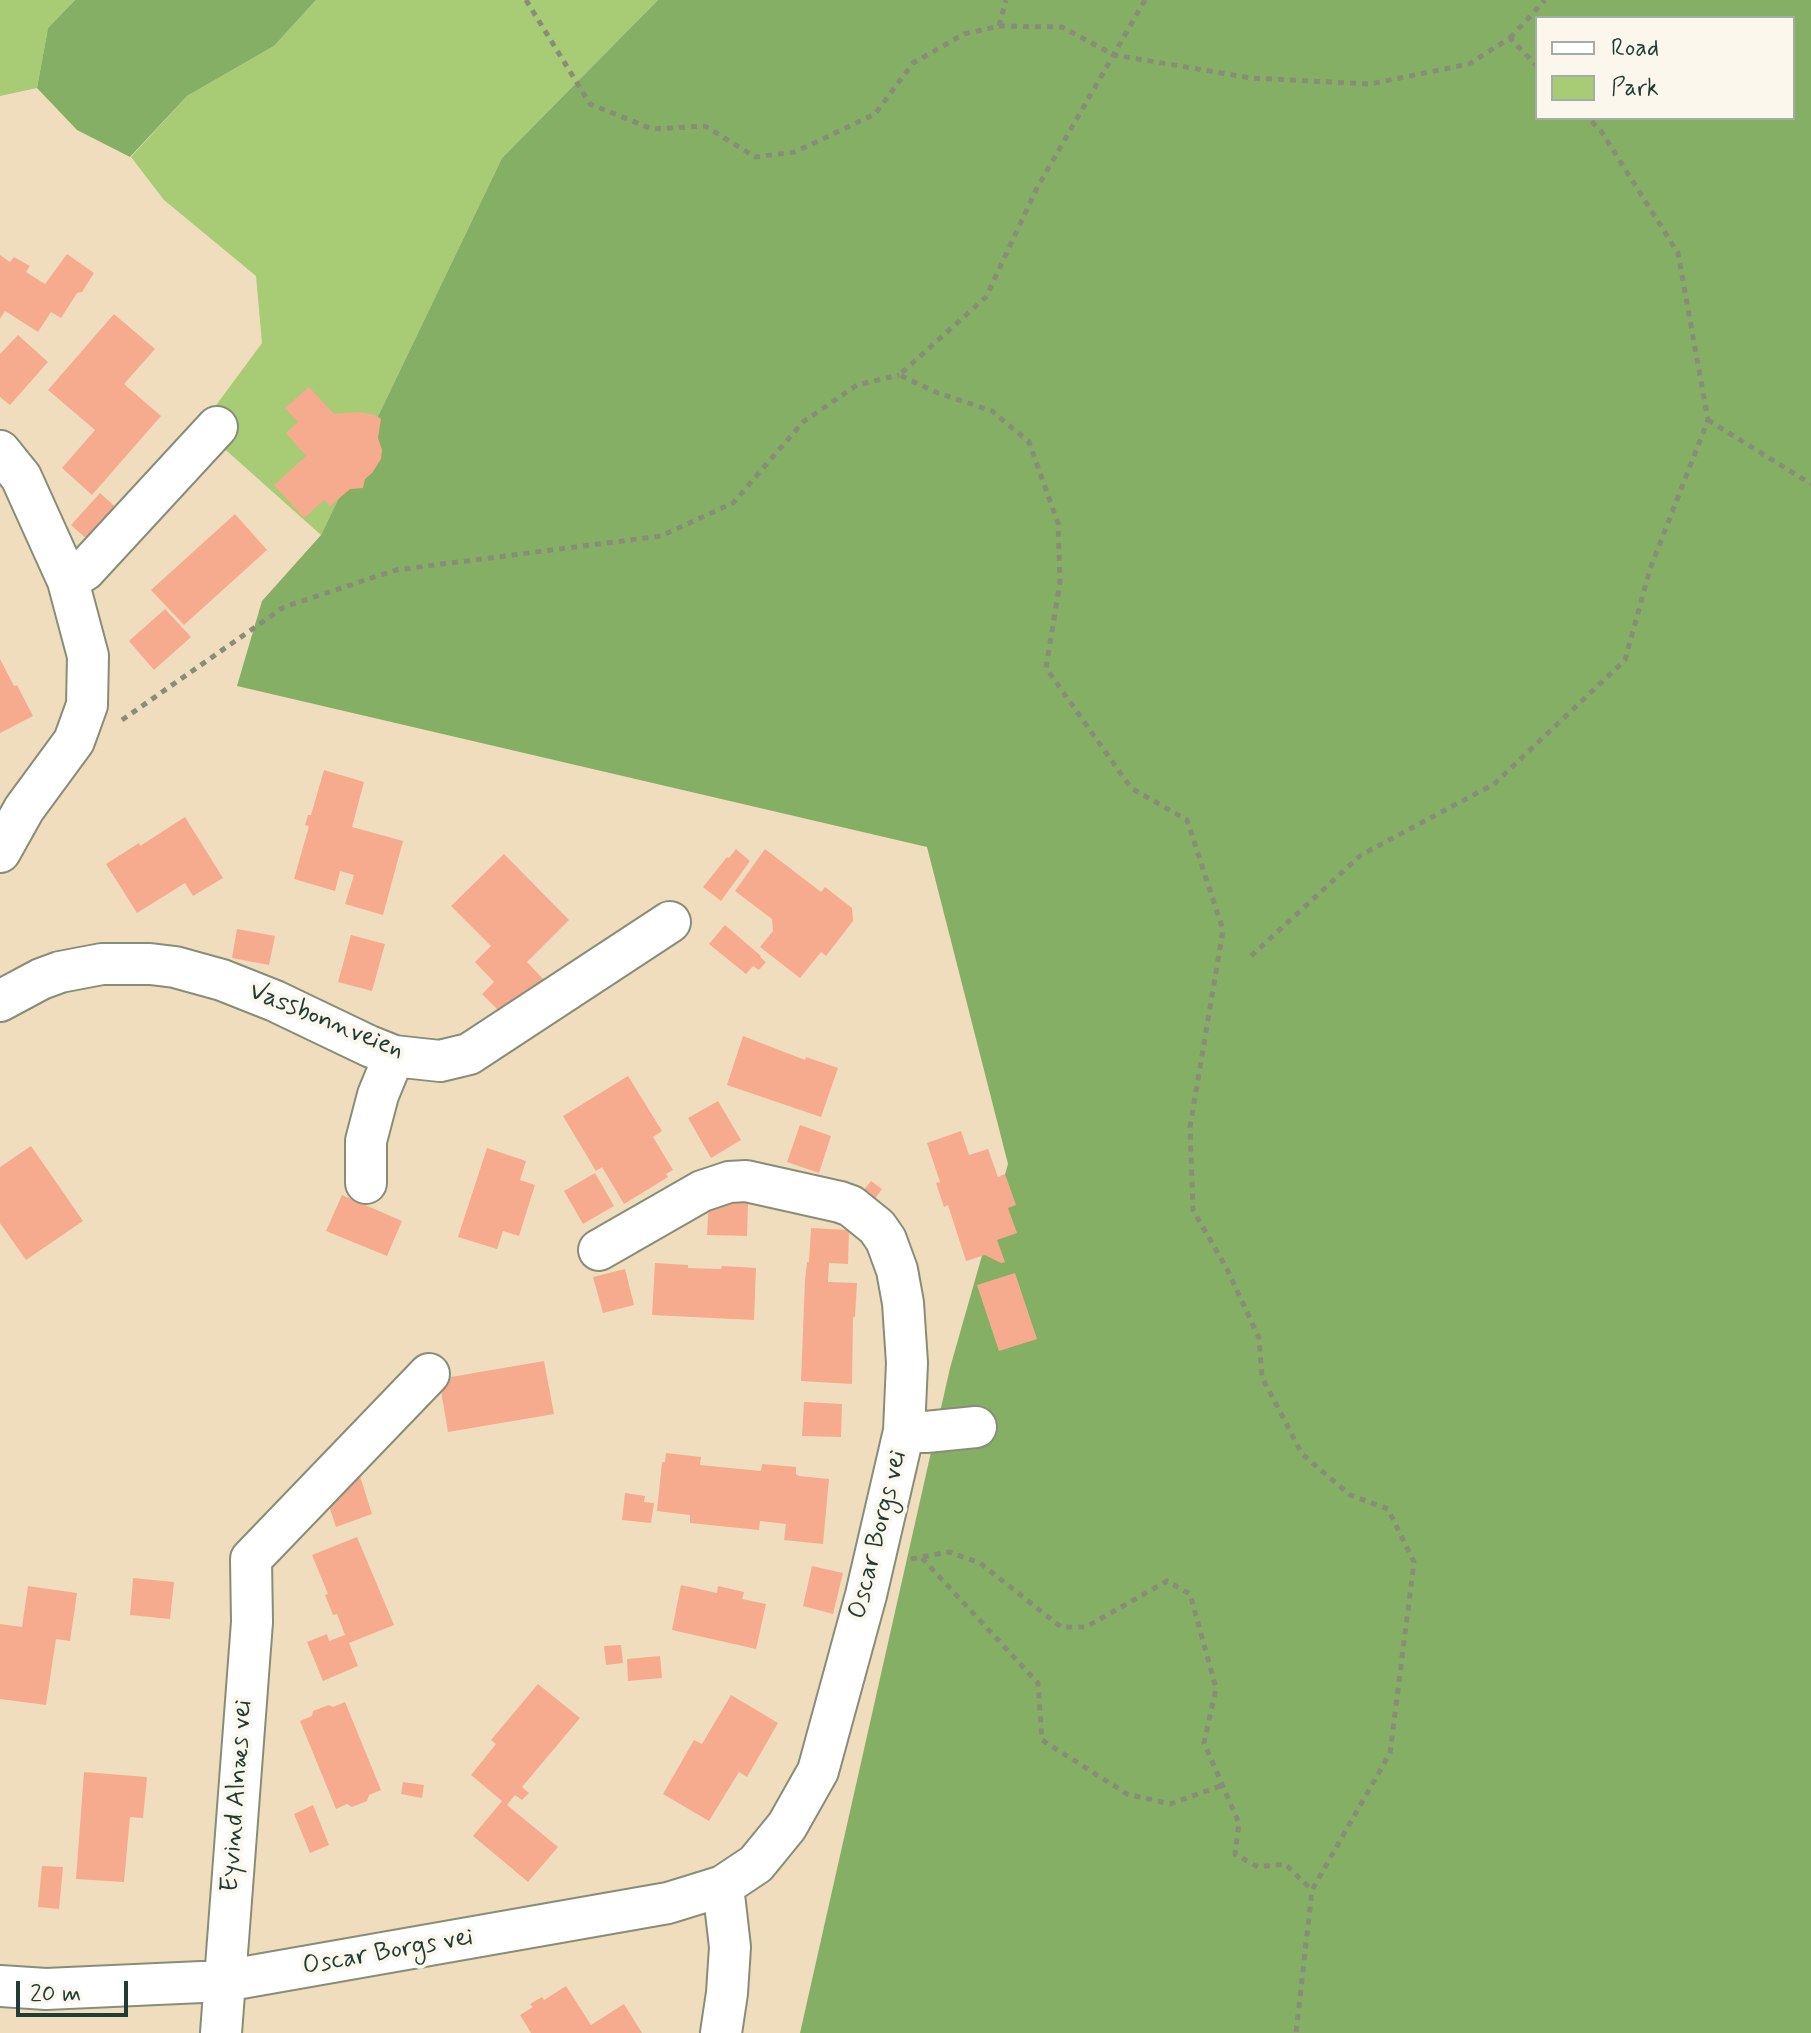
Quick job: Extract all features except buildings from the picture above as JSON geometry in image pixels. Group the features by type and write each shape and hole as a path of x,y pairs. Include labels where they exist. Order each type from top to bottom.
{"street":[{"path":"68,581 85,570 217,427"},
{"path":"0,451 21,477 68,581 88,656 87,705 74,741 24,809 0,852"},
{"name":"Vassbonnveien","path":"0,1001 41,979 80,967 150,964 175,967 222,980 275,1001 394,1056 440,1061 469,1054 670,922"},
{"path":"366,1183 366,1141 378,1095 394,1056"},
{"name":"Oscar Borgs vei","path":"0,1986 46,1989 224,1981 668,1903 723,1886 756,1864 787,1826 818,1771 873,1566 904,1431 907,1363 903,1303 897,1270 886,1240 877,1227 851,1206 746,1181 729,1182 702,1191 599,1250"},
{"name":"Eyvind Alnæs vei","path":"221,2033 252,1622 251,1559 429,1374"},
{"name":"Oscar Borgs vei","path":"904,1431 976,1427"},
{"path":"721,2033 730,1947 723,1886"}],"path":[{"path":"526,0 590,104 652,129 705,126 755,157 795,152 875,114 913,63 964,34 999,26 1062,27 1114,55 1251,78 1370,84 1469,64 1510,38 1545,0"},
{"path":"999,26 1006,0"},
{"path":"74,741 106,731 284,607 396,570 661,536 733,503 803,422 857,385 899,375 986,297 1037,188 1145,0"},
{"path":"1510,38 1535,64"},
{"path":"1251,956 1361,855 1494,784 1625,660 1650,569 1708,420 1678,253 1601,131 1590,120"},
{"path":"899,375 938,393 992,411 1029,442 1058,523 1060,582 1046,668 1131,788 1187,820 1223,930 1190,1127 1193,1210 1227,1269 1259,1338 1262,1377 1302,1454 1350,1495 1388,1509 1414,1562 1390,1753 1312,1890 1296,2033"},
{"path":"1708,420 1811,484"},
{"path":"873,1566 949,1552 980,1563 1061,1627 1086,1627 1167,1581 1190,1594 1216,1688 1204,1743 1239,1823 1235,1854 1258,1867 1285,1864 1312,1890"},
{"path":"922,1557 1038,1683 1042,1740 1127,1794 1170,1804 1223,1785"}],"green space":[{"path":"0,0 75,0 48,28 37,88 0,96"},
{"path":"75,0 316,0 274,46 187,96 130,157 77,130 37,88 48,28"},
{"path":"316,0 658,0 502,158 321,535 200,427 262,343 256,276 164,200 131,157 187,96 274,46"},
{"path":"658,0 1811,0 1811,2033 800,2033 950,1368 1008,1164 927,847 237,686 262,601 321,535 502,158"}]}
